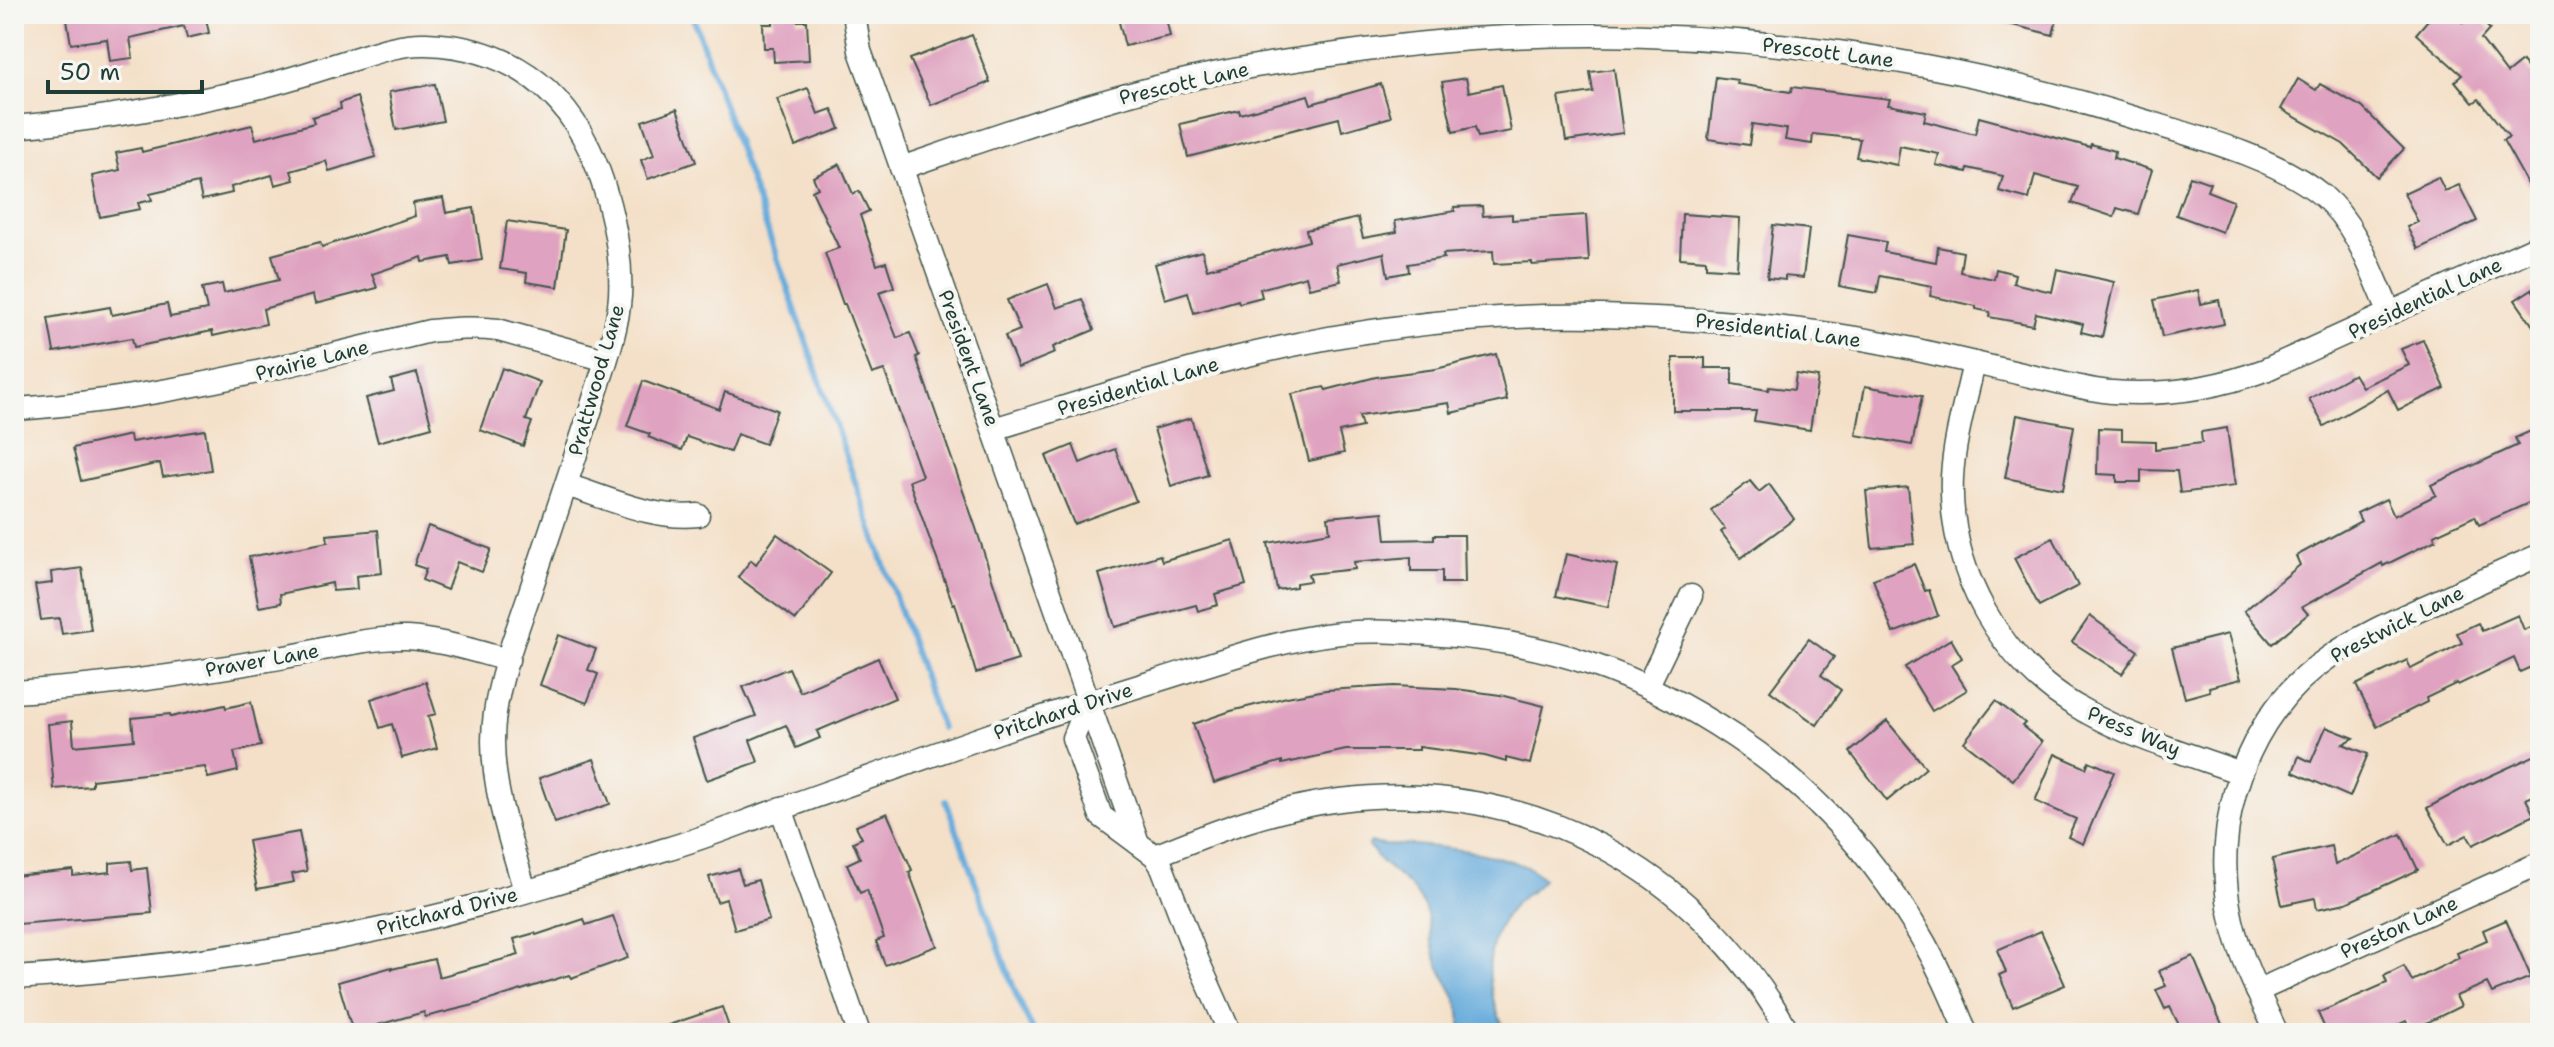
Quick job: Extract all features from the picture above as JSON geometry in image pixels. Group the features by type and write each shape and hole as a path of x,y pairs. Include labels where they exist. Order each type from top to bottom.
{"street":[{"name":"President Lane","path":"854,14 860,51 1088,701 1147,849 1168,879 1198,961 1230,1033"},
{"name":"Prescott Lane","path":"901,168 1119,97 1251,67 1457,40 1610,36 1749,42 1890,59 2040,90 2177,131 2264,163 2306,184 2335,208 2354,235 2390,313"},
{"name":"Prattwood Lane","path":"14,127 57,124 259,87 388,49 420,43 455,45 483,51 507,61 529,74 556,97 578,128 590,150 615,234 620,278 617,317 606,360 508,660 495,716 494,766 525,891"},
{"name":"Presidential Lane","path":"994,429 1141,384 1307,342 1463,321 1544,317 1628,316 1769,325 1888,344 2110,392 2193,389 2265,370 2540,245"},
{"name":"Prairie Lane","path":"14,409 200,386 430,331 456,328 498,330 606,360"},
{"name":"Press Way","path":"1974,363 1956,452 1952,498 1954,521 1965,564 1972,585 1995,627 2025,666 2082,710 2130,732 2241,773"},
{"path":"566,485 653,513 698,515"},
{"name":"Prestwick Lane","path":"2277,1033 2236,938 2225,882 2227,825 2241,773 2257,737 2296,684 2325,659 2374,630 2540,555"},
{"path":"1648,685 1691,596"},
{"name":"Pritchard Drive","path":"14,978 93,973 224,957 411,922 672,848 1088,701 1291,642 1324,635 1380,631 1514,642 1616,671 1697,712 1747,745 1793,781 1844,830 1871,862 1913,923 1946,985 1966,1033"},
{"name":"Praver Lane","path":"14,692 198,672 388,639 441,642 508,660"},
{"path":"1147,849 1268,814 1337,800 1380,796 1434,797 1502,808 1602,846 1677,895 1737,954 1759,983 1789,1033"},
{"path":"781,808 859,1033"},
{"name":"Preston Lane","path":"2257,991 2540,863"}],"water":[{"path":"1371,842 1444,848 1502,858 1533,871 1543,879 1504,918 1491,950 1490,983 1499,1017 1507,1033 1461,1033 1457,1001 1436,958 1422,902 1408,884 1379,859 1368,846"}],"building":[{"path":"66,14 205,14 209,33 187,38 184,26 130,38 133,58 110,61 107,39 71,44"},
{"path":"773,14 797,14 797,21 807,21 809,60 774,62 773,48 764,48 763,24 773,24"},
{"path":"1117,14 1165,14 1170,36 1125,46"},
{"path":"1993,14 2058,14 2053,35 1992,20"},
{"path":"2433,14 2453,14 2463,23 2474,14 2490,29 2481,39 2507,73 2522,61 2540,85 2540,206 2503,140 2509,137 2479,99 2473,103 2455,81 2462,75 2416,34"},
{"path":"972,35 990,82 931,105 910,59"},
{"path":"1614,69 1623,133 1566,141 1559,97 1593,92 1590,72"},
{"path":"1716,77 1738,80 1737,84 1791,92 1792,87 1890,99 1888,105 1926,112 1924,121 1975,134 1979,117 2115,151 2114,158 2152,170 2138,214 2117,208 2114,217 2072,203 2078,187 2035,175 2029,199 1999,191 2003,176 1936,165 1939,154 1900,146 1897,165 1856,157 1860,139 1813,134 1812,144 1785,140 1787,129 1752,124 1749,145 1708,139"},
{"path":"1466,78 1469,92 1502,85 1511,131 1478,137 1475,127 1453,132 1442,82"},
{"path":"2298,79 2316,90 2320,84 2362,107 2404,149 2377,177 2343,144 2281,109"},
{"path":"435,84 443,121 396,130 389,92"},
{"path":"1381,84 1391,117 1342,131 1339,118 1188,157 1180,124 1239,110 1240,114 1308,95 1311,104"},
{"path":"808,88 818,114 832,109 840,129 795,146 777,99"},
{"path":"357,97 376,157 329,171 326,161 291,171 294,180 275,185 272,175 231,187 232,193 202,200 198,183 150,194 152,200 138,203 140,209 100,217 92,176 120,170 116,153 141,148 142,152 252,125 256,139 314,123 312,117 341,109 340,103"},
{"path":"677,109 696,162 648,179 641,160 654,155 642,121"},
{"path":"840,164 853,194 859,191 869,211 860,215 877,265 886,262 894,287 879,292 897,338 910,333 919,356 916,357 1018,660 976,673 955,603 909,481 922,476 884,370 872,374 843,304 825,253 839,248 812,191 818,188 813,177"},
{"path":"2190,176 2210,183 2207,191 2233,201 2222,232 2176,215"},
{"path":"2438,177 2445,191 2459,185 2477,221 2418,249 2407,227 2418,222 2404,193"},
{"path":"443,198 446,213 474,208 482,260 452,265 450,257 423,262 422,257 372,274 377,288 315,304 313,295 263,309 266,324 213,336 212,331 134,347 132,338 54,352 48,318 110,307 112,315 167,304 170,317 207,310 202,288 222,284 224,293 279,280 272,255 320,242 322,247 415,216 413,203"},
{"path":"1482,206 1483,216 1512,214 1512,220 1586,215 1589,261 1494,264 1493,251 1443,254 1444,258 1408,264 1409,272 1388,276 1384,253 1337,264 1341,281 1309,288 1306,276 1260,289 1262,297 1239,303 1238,300 1194,313 1188,292 1165,299 1155,264 1202,251 1207,269 1309,241 1306,230 1358,218 1363,238 1397,232 1395,221 1455,211 1454,207"},
{"path":"1682,214 1740,218 1737,269 1706,267 1706,260 1680,258"},
{"path":"507,221 566,230 558,287 526,282 527,273 500,269"},
{"path":"1773,225 1809,229 1803,278 1767,278"},
{"path":"1848,235 1886,242 1884,252 1936,262 1938,247 1963,252 1960,272 1994,279 1996,269 2015,274 2013,283 2052,292 2057,269 2114,282 2102,337 2081,332 2083,324 2036,313 2033,325 1989,317 1990,312 1976,309 1976,306 1930,296 1932,286 1880,276 1877,293 1839,286"},
{"path":"1048,284 1057,308 1082,299 1094,330 1053,347 1055,353 1018,368 1005,336 1020,330 1007,300"},
{"path":"2532,289 2540,302 2540,336 2515,300"},
{"path":"2198,290 2201,304 2219,300 2224,324 2162,337 2154,300"},
{"path":"2423,340 2445,388 2398,410 2388,390 2324,426 2309,399 2354,374 2362,387 2409,365 2401,349"},
{"path":"1496,354 1507,400 1451,413 1449,403 1359,416 1362,427 1339,432 1344,453 1309,461 1292,394 1436,369"},
{"path":"1673,358 1705,358 1705,368 1732,368 1732,384 1768,390 1769,387 1794,390 1796,374 1818,377 1810,430 1754,421 1756,411 1673,411"},
{"path":"502,368 540,382 526,420 532,422 523,446 480,430"},
{"path":"417,373 432,427 378,442 366,398 394,391 391,380"},
{"path":"643,381 719,409 725,392 777,410 765,444 737,434 730,452 687,437 682,450 648,437 650,434 627,426"},
{"path":"1865,386 1922,396 1912,445 1856,435"},
{"path":"2017,415 2074,426 2063,489 2005,478"},
{"path":"1191,418 1208,475 1171,486 1154,429"},
{"path":"2540,427 2540,498 2479,525 2475,516 2434,535 2436,540 2383,566 2382,563 2302,607 2308,614 2272,644 2244,611 2300,565 2296,556 2361,521 2357,513 2386,499 2394,516 2436,495 2431,485 2518,445 2515,438"},
{"path":"2098,428 2122,429 2122,440 2155,441 2155,449 2202,443 2201,432 2227,428 2235,486 2180,493 2177,471 2141,470 2141,482 2117,482 2117,475 2097,474"},
{"path":"205,430 211,470 163,477 160,463 81,481 73,448 130,435 131,442"},
{"path":"1073,445 1080,463 1115,449 1136,501 1074,524 1046,456"},
{"path":"1750,481 1759,492 1769,484 1794,519 1741,558 1721,532 1725,529 1711,510"},
{"path":"1908,487 1914,544 1872,548 1866,491"},
{"path":"1383,512 1386,540 1464,535 1465,583 1442,583 1442,571 1411,571 1411,557 1354,562 1355,569 1308,574 1310,581 1277,590 1268,543 1330,532 1328,517"},
{"path":"428,526 491,549 482,572 457,562 447,590 422,580 426,569 414,565"},
{"path":"378,530 382,573 356,576 357,589 333,591 332,583 280,594 281,603 259,607 249,557 328,542 327,535"},
{"path":"777,534 831,573 796,620 738,577 751,560 756,564"},
{"path":"2053,538 2078,586 2039,606 2014,558"},
{"path":"1233,540 1246,585 1215,594 1218,605 1198,611 1196,605 1115,627 1099,574 1160,555 1162,561"},
{"path":"1566,554 1617,565 1608,607 1556,596"},
{"path":"1914,564 1925,591 1929,590 1938,616 1893,633 1873,579"},
{"path":"82,568 91,630 62,634 59,618 41,620 35,585 52,583 51,572"},
{"path":"2518,615 2524,630 2540,623 2540,663 2520,672 2514,658 2426,698 2427,702 2377,727 2356,685 2407,660 2411,669 2462,643 2457,633 2478,623 2482,631"},
{"path":"2090,616 2138,651 2122,674 2072,642"},
{"path":"2228,634 2241,679 2209,687 2210,691 2185,698 2172,648"},
{"path":"558,635 596,649 588,670 598,674 587,703 540,685"},
{"path":"1809,639 1834,657 1821,675 1841,690 1817,725 1770,691"},
{"path":"1951,639 1962,658 1951,665 1967,690 1932,711 1905,667"},
{"path":"878,658 895,698 817,731 820,738 796,748 786,725 750,740 758,762 707,780 693,738 756,716 743,687 789,668 800,692"},
{"path":"426,682 436,714 428,716 437,748 402,758 392,724 380,728 371,699"},
{"path":"1394,686 1456,689 1500,695 1544,706 1530,764 1419,747 1419,750 1346,750 1282,764 1282,761 1214,783 1193,724 1287,697 1326,690"},
{"path":"1996,701 2025,723 2022,726 2042,742 2013,780 1964,742"},
{"path":"251,702 261,746 234,752 238,771 208,778 205,767 92,780 92,786 54,789 48,724 72,721 74,746 134,740 132,718 170,714 171,717"},
{"path":"1887,721 1926,768 1887,801 1850,752"},
{"path":"2326,727 2354,738 2343,744 2368,754 2350,797 2293,772 2299,756 2311,762"},
{"path":"2540,753 2540,793 2526,799 2534,815 2473,845 2467,835 2448,845 2427,808"},
{"path":"2055,754 2086,768 2089,761 2114,772 2083,844 2068,837 2076,819 2035,801"},
{"path":"594,759 610,804 555,823 539,778"},
{"path":"887,813 912,870 909,872 937,946 885,965 876,941 884,938 867,890 860,893 847,864 860,858 853,842 862,838 856,826"},
{"path":"299,832 307,871 292,874 294,882 257,889 248,841"},
{"path":"2401,834 2418,870 2346,903 2317,909 2315,898 2282,905 2272,859 2331,846 2335,865"},
{"path":"131,861 132,870 147,868 152,913 18,924 14,876 73,870 73,876 110,872 110,863"},
{"path":"738,869 743,884 758,880 769,920 735,930 726,899 717,902 709,877"},
{"path":"613,916 628,958 571,978 569,975 474,1005 425,1017 424,1012 353,1032 338,982 434,959 439,977 519,955 514,939 584,919 586,925"},
{"path":"2506,920 2531,977 2492,993 2487,983 2456,996 2461,1006 2410,1031 2406,1021 2380,1033 2327,1033 2318,1013 2387,983 2384,976 2404,966 2412,981 2459,958 2457,953 2487,940 2483,930"},
{"path":"2041,931 2065,985 2013,1007 1999,975 2006,972 1997,950"},
{"path":"2193,956 2226,1033 2183,1033 2170,1007 2165,1009 2156,990 2166,986 2159,971"},
{"path":"722,1007 731,1033 655,1033 654,1030"}],"waterway":[{"path":"692,14 941,728"},
{"path":"946,801 1016,994 1034,1033"}]}
